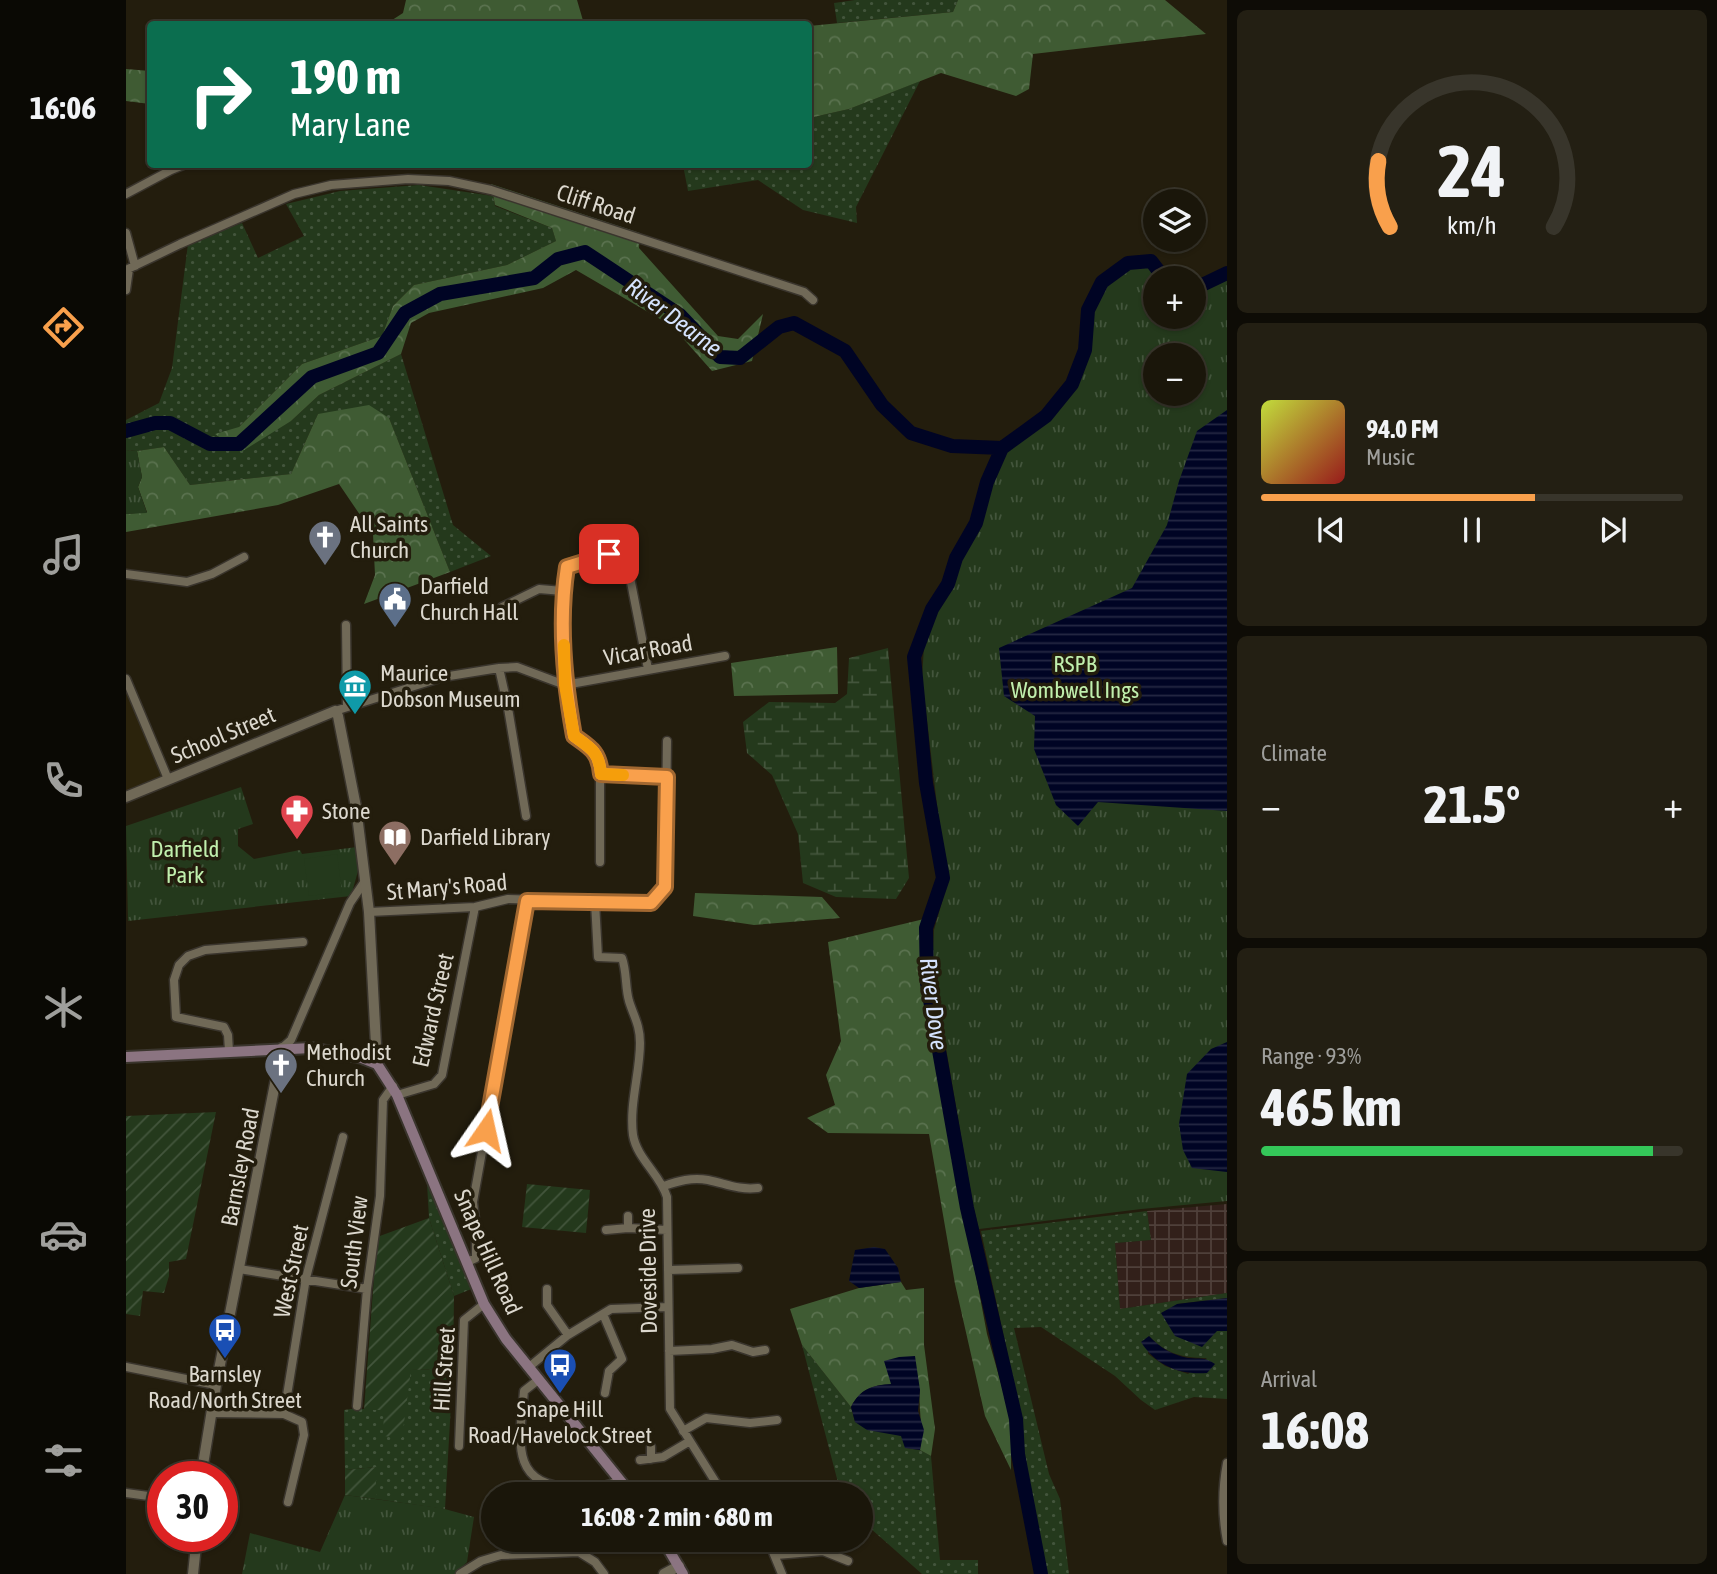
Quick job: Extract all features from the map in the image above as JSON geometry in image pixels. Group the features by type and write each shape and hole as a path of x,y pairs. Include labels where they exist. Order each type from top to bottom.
{"main road":[{"path":"126,1057 312,1048 362,1058 377,1064"},
{"name":"Snape Hill Road","path":"377,1064 395,1091 484,1304 506,1339 619,1480"},
{"path":"670,1552 681,1570"}],"street":[{"path":"126,194 176,168"},
{"name":"Cliff Road","path":"130,268 294,194 331,185 408,179 449,181 491,190 803,292 813,300"},
{"path":"126,233 130,268 126,290"},
{"path":"600,862 600,761 594,750 574,736 565,685 564,591 567,567 609,554 619,555 627,562 648,669"},
{"path":"126,574 187,582 212,574 244,557"},
{"path":"502,607 539,589 564,591"},
{"path":"346,625 347,707"},
{"name":"Vicar Road","path":"565,685 725,656"},
{"path":"377,1064 369,912 356,807 335,711 443,677 499,668 517,667 565,685"},
{"path":"499,668 526,816"},
{"path":"126,679 168,779"},
{"name":"School Street","path":"126,797 335,711"},
{"path":"601,774 667,777 667,741"},
{"name":"St Mary's Road","path":"369,912 475,907 508,899 651,903 665,887 667,777"},
{"name":"Barnsley Road","path":"204,1461 282,1048 291,1040 351,903 365,881"},
{"path":"467,1262 476,1258 473,1202 527,901"},
{"name":"Doveside Drive","path":"596,902 598,957 622,958 630,1004 639,1023 633,1138 638,1151 664,1186 667,1197 670,1409 716,1482"},
{"name":"Edward Street","path":"395,1091 434,1084 442,1075 475,907"},
{"path":"229,1051 228,1035 224,1027 176,1017 173,980 179,965 188,956 205,950 303,942"},
{"name":"South View","path":"357,1406 367,1289 380,1196 383,1100 395,1091"},
{"name":"West Street","path":"284,1414 306,1278 342,1137"},
{"path":"664,1186 682,1179 705,1179 741,1189 758,1188"},
{"path":"628,1216 628,1228"},
{"path":"606,1230 667,1230"},
{"path":"668,1269 738,1268"},
{"path":"239,1269 367,1289"},
{"path":"547,1289 547,1305 568,1335"},
{"name":"Hill Street","path":"459,1446 464,1320 484,1304"},
{"path":"529,1367 568,1335 611,1309 668,1307"},
{"path":"603,1314 622,1359 609,1371 605,1394"},
{"path":"668,1351 712,1349 732,1345 753,1352 765,1350"},
{"path":"126,1367 216,1385"},
{"path":"538,1380 524,1391 522,1453 527,1471 537,1481 566,1487 608,1487 619,1480"},
{"path":"211,1413 284,1414 302,1422 304,1435 288,1502"},
{"path":"683,1431 706,1418 750,1423 777,1420"},
{"path":"640,1460 663,1457 690,1441"},
{"path":"651,1447 651,1459"},
{"path":"1227,1463 1223,1483 1223,1521 1227,1541"},
{"path":"126,1493 147,1496"},
{"path":"776,1555 823,1551 848,1561"},
{"path":"192,1574 195,1552"},
{"path":"460,1574 481,1561 502,1555 579,1552 595,1562 604,1574"},
{"path":"774,1552 782,1574"},
{"path":"664,1574 681,1570"}],"shaded area":[{"path":"126,686 162,774 126,792"},
{"path":"1227,1204 1227,1293 1120,1309 1115,1243 1151,1240 1147,1211"}],"green space":[{"path":"406,0 577,0 583,21 391,21 403,13"},
{"path":"855,0 958,0 953,12 837,23 834,3"},
{"path":"958,0 1165,0 1206,34 1033,54 1029,89 1016,96 941,73 849,109 812,117 812,26 953,12"},
{"path":"126,69 147,71 147,104 126,101"},
{"path":"920,81 856,207 857,223 803,210 758,180 688,191 684,168 812,168 812,117 849,109"},
{"path":"491,184 640,233 639,248 718,336 738,339 763,314 752,361 712,371 672,326 576,270 543,288 429,313 411,323 401,354 319,395 291,421 241,452 215,434 239,427 302,364 382,336 393,306 414,285 507,265 556,241 552,228 495,205"},
{"path":"419,185 493,196 495,206 552,228 556,241 507,265 414,285 393,306 382,336 302,364 239,427 291,421 319,395 401,354 453,525 491,556 450,572 389,418 318,414 291,474 190,485 164,447 126,450 126,420 159,403 172,368 188,244 242,223 258,258 304,236 286,204 340,191"},
{"name":"RSPB Wombwell Ings","path":"1143,266 1143,329 1206,329 1206,289 1227,279 1227,1201 979,1229 932,967 934,930 949,878 938,813 922,678 924,647 933,620 976,530 991,485 1006,452 1051,418 1076,387 1089,351 1093,310 1106,285 1128,267"},
{"path":"369,405 389,418 450,572 364,604 375,575 373,534 339,484 278,505 126,532 126,514 147,512 138,487 142,477 137,451 164,447 190,485 291,474 318,414"},
{"path":"126,450 137,451 142,477 138,487 147,513 126,514"},
{"path":"837,647 838,694 734,696 731,663"},
{"path":"888,648 909,878 896,899 836,897 803,883 798,834 772,775 747,753 743,722 769,702 835,703 847,694 849,658"},
{"name":"Darfield Park","path":"241,787 253,824 238,829 238,846 254,859 300,850 302,854 357,847 358,871 351,896 128,921 126,826"},
{"path":"337,854 342,892 309,896 304,859"},
{"path":"695,893 822,897 840,918 754,925 693,916"},
{"path":"924,919 920,980 987,1334 1011,1419 1011,1470 985,1416 955,1284 929,1134 828,1133 807,1118 835,1105 826,1075 841,1041 828,942"},
{"path":"216,1112 186,1259 169,1262 169,1276 164,1293 143,1291 140,1316 126,1314 126,1116"},
{"path":"427,1183 450,1228 474,1288 454,1296 429,1218"},
{"path":"527,1184 590,1190 586,1233 522,1227"},
{"path":"1147,1211 1151,1240 1115,1243 1120,1309 1227,1293 1227,1298 1177,1304 1217,1331 1227,1331 1227,1399 1194,1397 1155,1410 1115,1376 1041,1327 1014,1328 1049,1474 1060,1499 1069,1574 1047,1574 1024,1453 1021,1416 981,1231","holes":["1149,1336 1175,1354 1207,1358 1188,1374 1165,1366 1148,1354"]},
{"path":"429,1218 454,1296 453,1369 411,1370 402,1438 383,1436 384,1410 364,1410 377,1237"},
{"path":"901,1282 906,1290 924,1288 924,1345 935,1429 931,1456 920,1450 920,1389 890,1385 872,1387 864,1391 851,1407 802,1345 790,1309 859,1288"},
{"path":"802,1345 851,1407 855,1422 902,1436 906,1448 920,1450 931,1456 940,1560 978,1560 978,1574 922,1574 873,1531 873,1482 838,1482"},
{"path":"453,1369 445,1509 376,1499 376,1467 345,1470 344,1410 384,1410 411,1370"},
{"path":"376,1467 376,1499 345,1495 345,1470"},
{"path":"345,1495 441,1508 474,1517 467,1562 455,1574 242,1574 250,1533 320,1552"}],"water":[{"path":"1227,410 1227,811 1098,802 1078,826 1056,805 1034,749 1035,716 1004,696 999,648 1132,588 1167,525 1197,431"},
{"path":"1227,1042 1227,1172 1192,1168 1183,1150 1179,1124 1187,1074 1211,1049"},
{"path":"874,1247 885,1249 898,1268 901,1282 859,1288 849,1281 855,1250"},
{"path":"1227,1298 1227,1331 1217,1331 1202,1347 1175,1336 1161,1313 1177,1304"},
{"path":"1149,1336 1172,1353 1205,1359 1215,1364 1207,1373 1187,1372 1170,1367 1154,1357 1141,1342"},
{"path":"915,1356 920,1390 918,1411 924,1430 920,1450 905,1448 901,1436 867,1430 855,1422 851,1407 867,1389 891,1384 884,1361"}],"waterway":[{"name":"River Dearne","path":"126,431 155,423 170,423 210,444 239,444 312,377 378,353 405,313 440,294 534,278 558,259 585,252 680,315 720,357 740,358 779,327 794,323 845,351 882,405 911,433 952,446 1002,448 1046,416 1072,384 1085,350 1088,310 1102,282 1128,263 1151,261 1155,266"},
{"name":"River Dearne","path":"1206,283 1227,273"},
{"name":"River Dove","path":"1002,448 987,482 976,523 956,558 948,584 932,609 914,657 926,783 943,878 926,928 927,983 967,1208 1016,1419 1018,1454 1041,1574"}],"slow traffic":[{"path":"564,645 565,685 574,736 594,750 600,761 601,774 623,775"}],"place":[{"name":"All Saints Church","path":"325,567"},
{"name":"Darfield Church Hall","path":"395,629"},
{"name":"Maurice Dobson Museum","path":"355,716"},
{"name":"Stone","path":"297,841"},
{"name":"Darfield Library","path":"395,867"},
{"name":"Methodist Church","path":"281,1095"},
{"name":"Barnsley Road/North Street","path":"225,1360"},
{"name":"Snape Hill Road/Havelock Street","path":"560,1395"}],"route":[{"path":"486,1130 527,901 651,903 665,887 667,777 601,774 600,761 594,750 574,736 565,685 564,591 567,567 609,554"}]}
